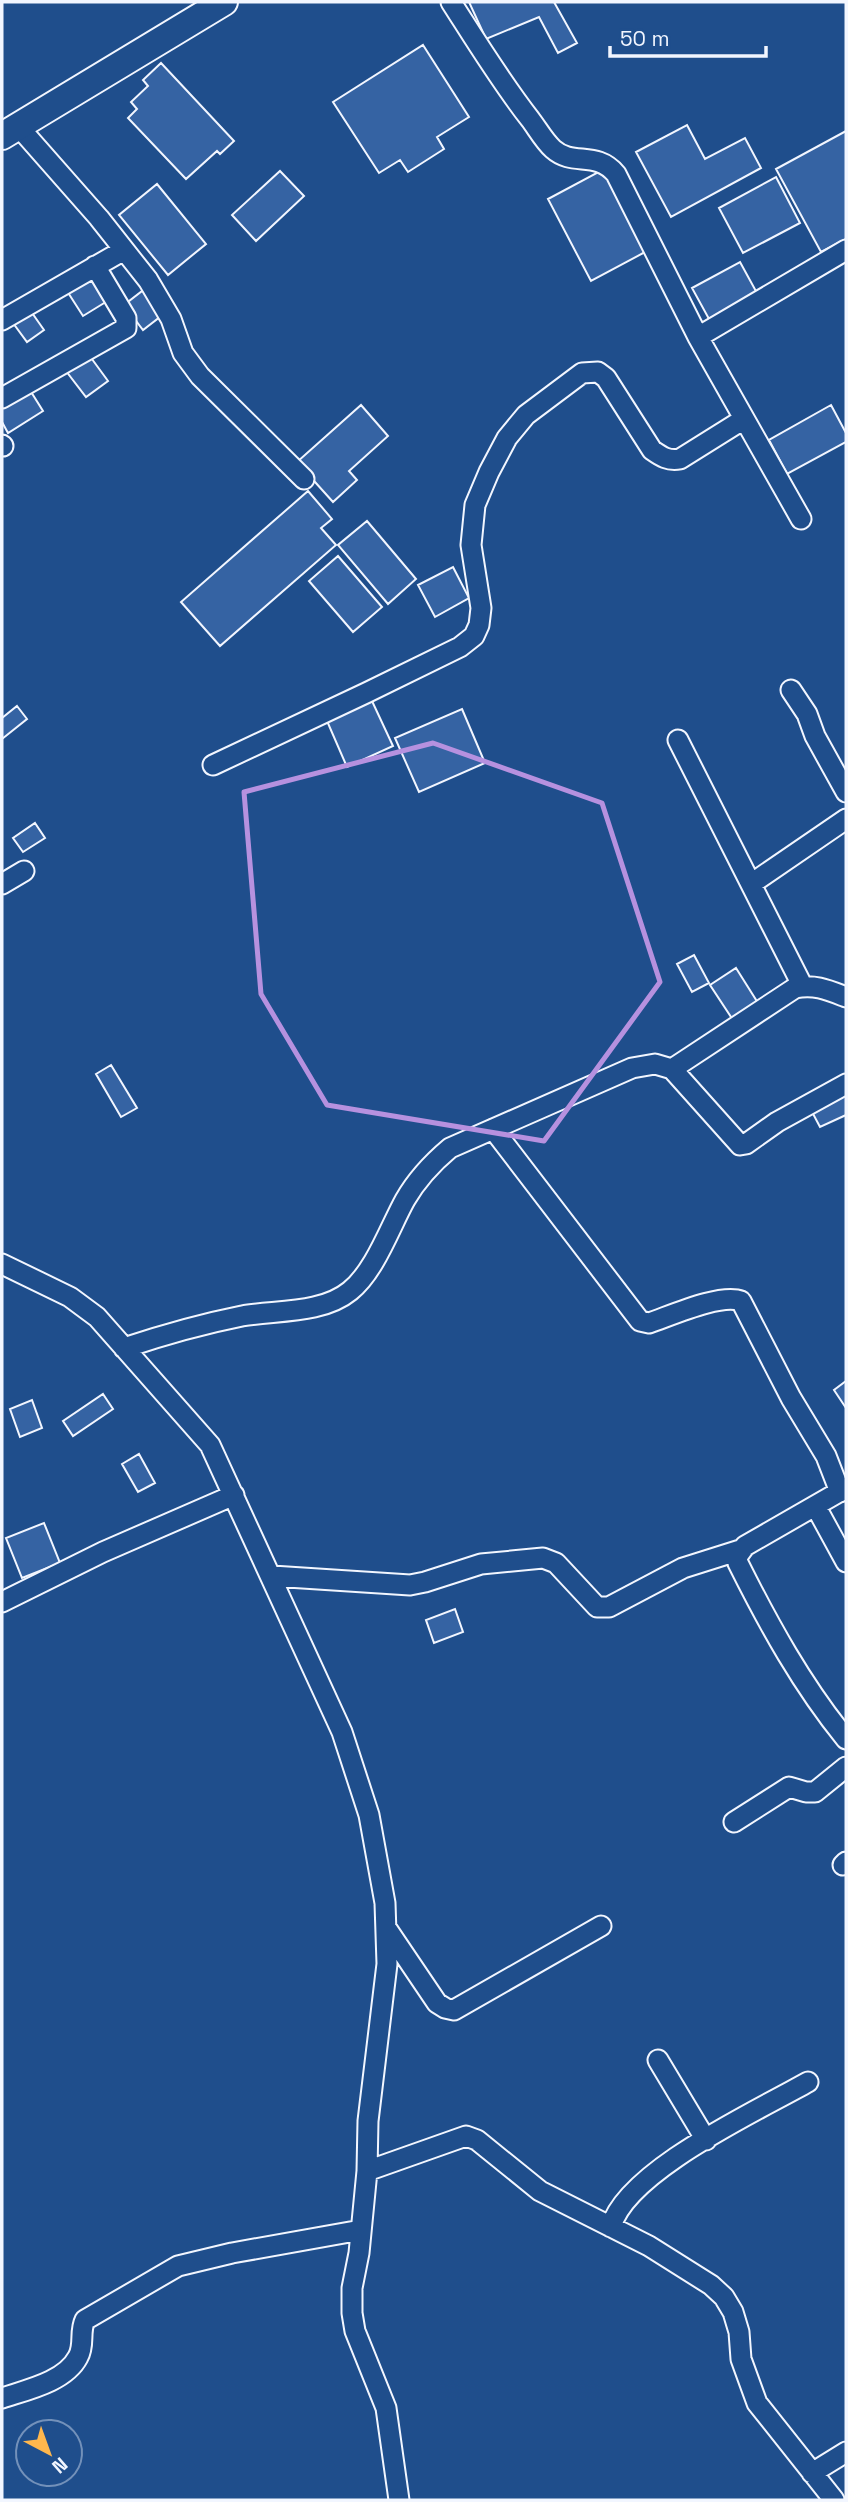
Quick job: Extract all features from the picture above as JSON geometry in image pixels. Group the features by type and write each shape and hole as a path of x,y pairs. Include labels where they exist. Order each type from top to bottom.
{"main road":[{"path":"10,131 224,2"}],"street":[{"path":"451,2 509,92 554,150 568,156 598,160 608,164 616,174 698,337 801,519"},
{"path":"10,131 124,250 148,280 171,319 183,354 200,376 304,479"},
{"path":"2,320 124,250"},
{"path":"698,337 846,250"},
{"path":"2,398 126,328 126,318 95,266"},
{"path":"213,765 460,647 474,636 479,625 481,608 471,545 475,505 507,438 526,415 582,373 598,372 606,378 652,450 662,458 680,459 744,419"},
{"path":"791,690 807,714 815,736 846,792"},
{"path":"678,740 803,987"},
{"path":"751,884 846,819"},
{"path":"2,884 24,871"},
{"path":"673,1069 783,994 803,987 822,987 846,998"},
{"path":"124,1348 190,1327 335,1301 352,1290 372,1264 406,1198 425,1170 450,1148 632,1068 655,1064 673,1069 740,1145 746,1144 777,1122 846,1084"},
{"path":"272,1576 410,1585 425,1583 481,1564 543,1558 556,1563 593,1603 603,1608 683,1567 740,1550 843,1490 741,1301 731,1299 710,1303 649,1323 639,1321 493,1129"},
{"path":"2,1264 70,1297 97,1317 210,1445 342,1732 369,1815 385,1903 387,1964 368,2122 367,2171 352,2288 352,2313 355,2331 386,2408 399,2500"},
{"path":"2,1602 115,1547 234,1494"},
{"path":"816,1507 846,1562"},
{"path":"740,1550 738,1563 771,1628 794,1667 846,1739"},
{"path":"734,1822 789,1787 806,1793 815,1792 846,1767"},
{"path":"386,1928 437,2003 454,2010 601,1926"},
{"path":"658,2060 706,2140"},
{"path":"615,2216 646,2179 667,2162 808,2082"},
{"path":"367,2171 454,2138 466,2136 477,2140 540,2191 615,2216 649,2246 711,2285 724,2297 733,2312 739,2332 741,2360 757,2403 834,2500"},
{"path":"2,2398 33,2388 69,2368 78,2358 83,2343 85,2320 178,2266 232,2253 361,2230"},
{"path":"812,2473 846,2452"}],"highlighted area":[{"path":"433,743 602,803 660,982 544,1141 327,1105 261,994 244,792"}],"building":[{"path":"469,2 554,2 577,43 558,53 539,17 486,39"},
{"path":"423,45 469,117 437,137 444,149 408,172 400,160 379,173 333,102"},
{"path":"161,63 234,141 220,154 217,151 186,179 128,118 137,109 131,102 148,86 143,80"},
{"path":"687,125 705,159 745,138 761,168 671,217 636,152"},
{"path":"846,131 846,239 821,252 776,169"},
{"path":"604,169 647,251 591,281 548,199"},
{"path":"280,171 304,196 256,241 232,215"},
{"path":"776,177 800,223 743,253 719,208"},
{"path":"157,184 206,244 168,275 119,215"},
{"path":"740,262 757,293 709,319 692,288"},
{"path":"92,274 109,300 83,316 67,291"},
{"path":"146,288 165,313 143,330 124,305"},
{"path":"30,310 44,330 27,342 13,323"},
{"path":"89,355 108,381 86,397 66,371"},
{"path":"28,387 43,411 8,433 2,422 2,404"},
{"path":"361,405 388,436 349,471 357,480 333,502 297,462"},
{"path":"831,405 846,433 846,442 787,474 769,440"},
{"path":"308,491 332,519 321,528 336,545 220,646 181,602"},
{"path":"367,521 416,579 388,604 338,545"},
{"path":"338,556 382,607 353,632 309,581"},
{"path":"453,567 469,598 435,617 418,585"},
{"path":"372,701 393,746 347,767 327,721"},
{"path":"17,706 27,719 2,739 2,718"},
{"path":"462,709 485,763 419,792 395,738"},
{"path":"35,823 45,838 23,852 13,838"},
{"path":"694,955 709,983 692,992 677,964"},
{"path":"736,968 758,1003 733,1020 710,985"},
{"path":"111,1065 137,1108 121,1117 96,1074"},
{"path":"846,1093 846,1115 820,1127 811,1110"},
{"path":"846,1381 846,1408 834,1390"},
{"path":"103,1394 113,1409 73,1436 63,1421"},
{"path":"32,1400 42,1428 20,1437 10,1409"},
{"path":"139,1454 155,1483 138,1492 122,1464"},
{"path":"44,1523 60,1563 22,1578 6,1538"},
{"path":"455,1609 463,1632 434,1643 426,1620"}]}
